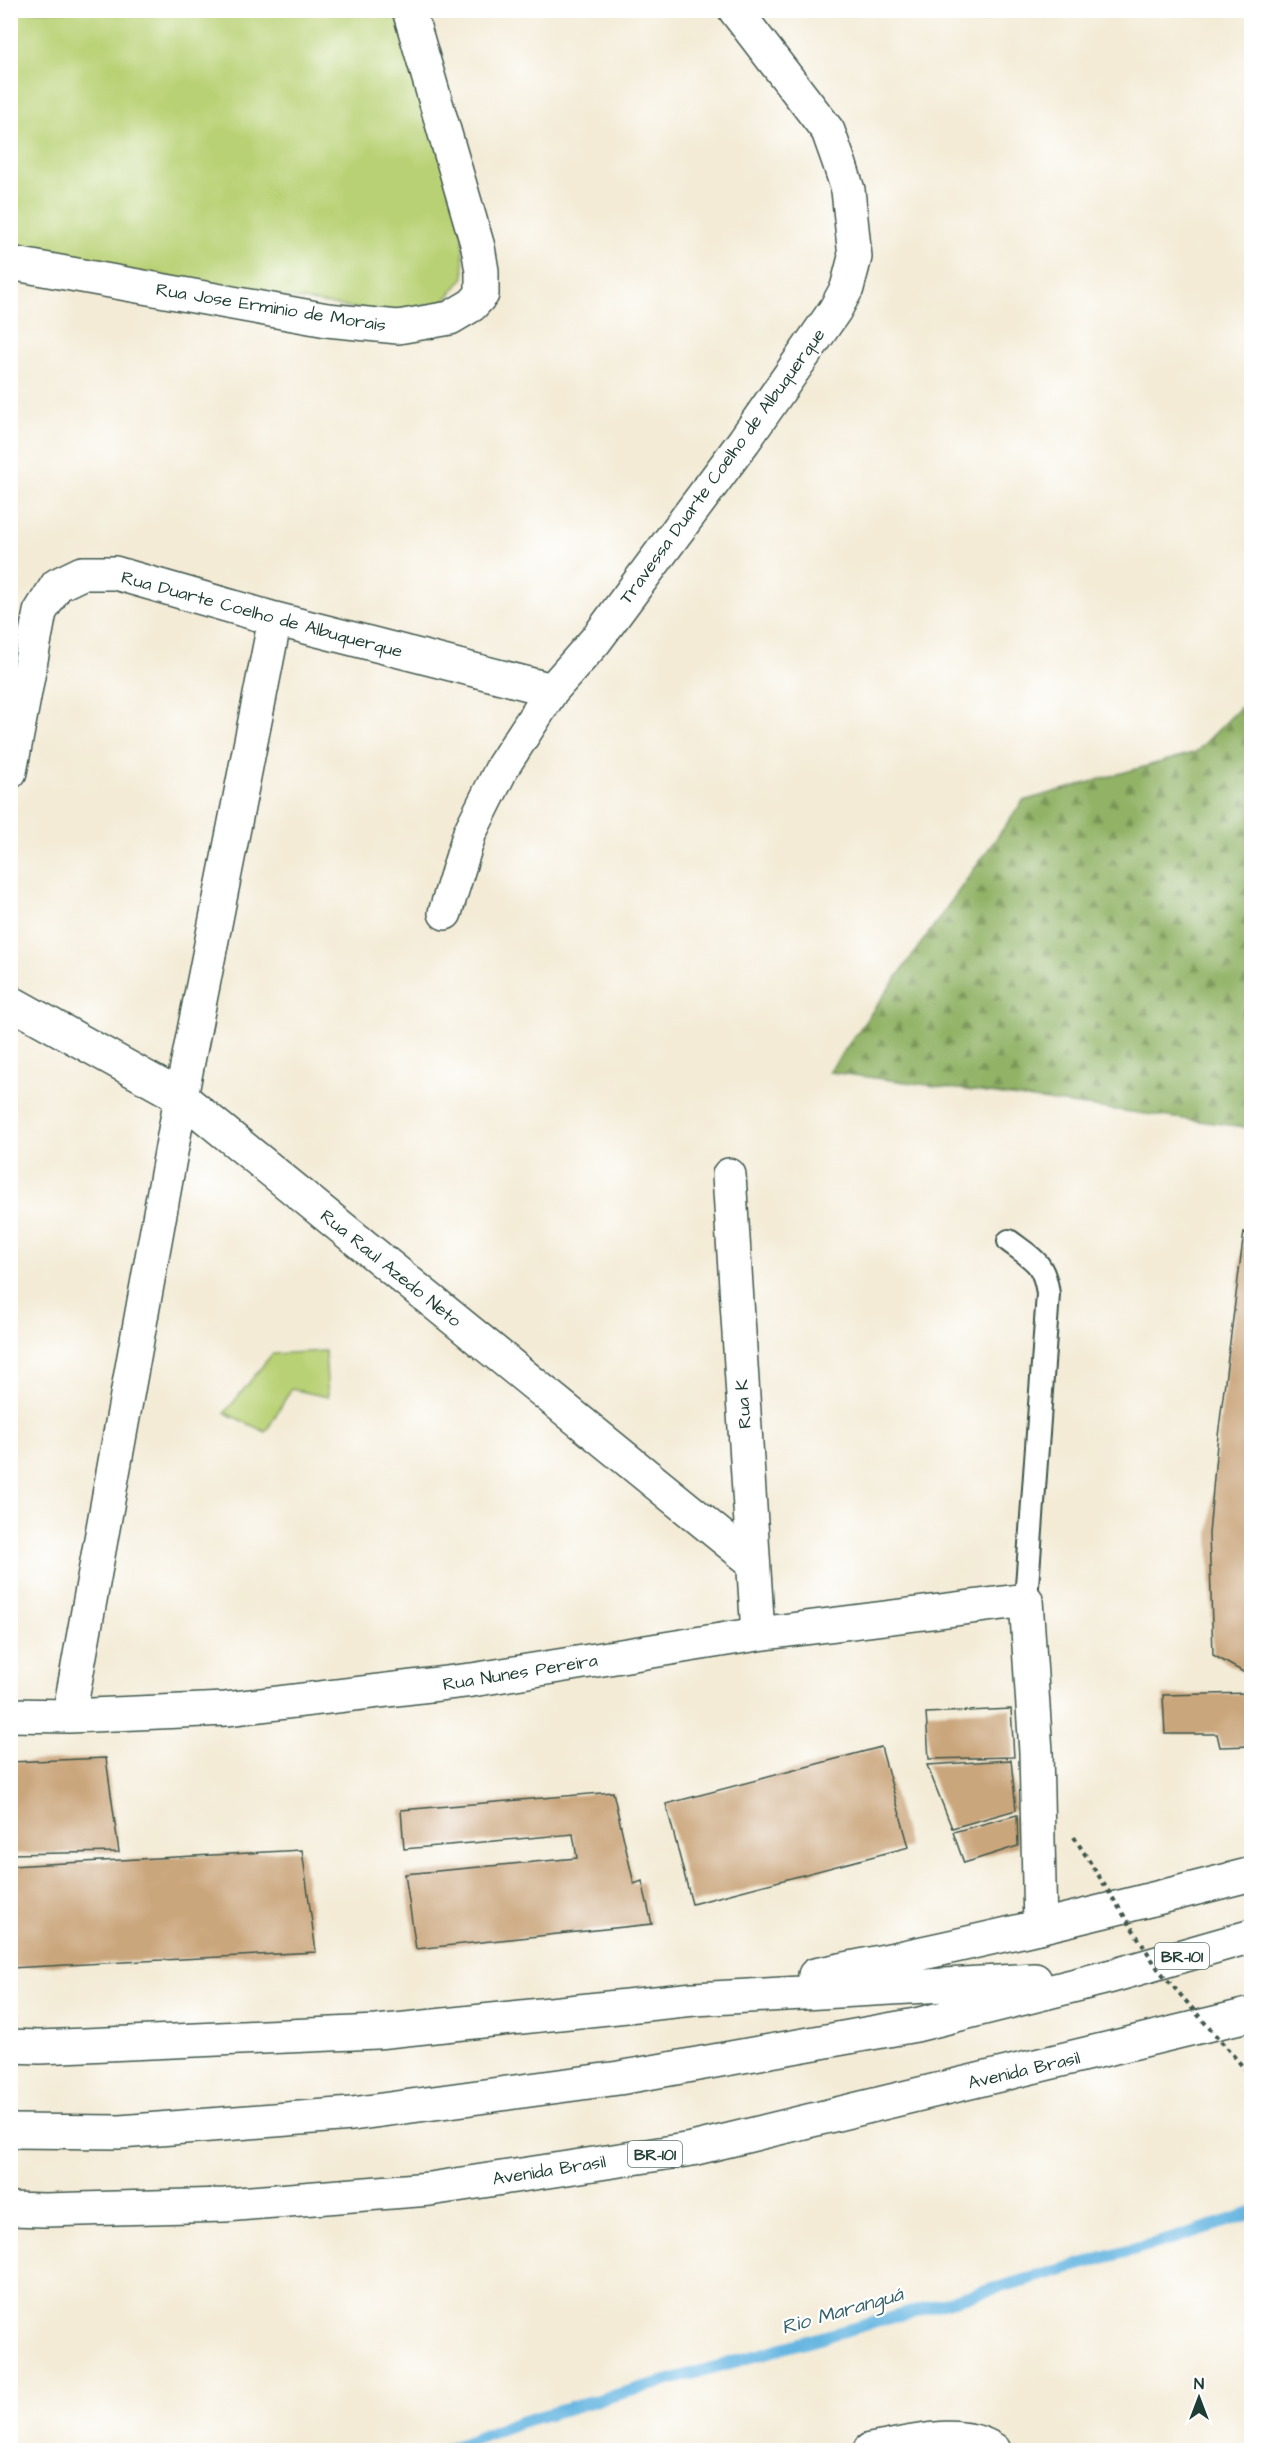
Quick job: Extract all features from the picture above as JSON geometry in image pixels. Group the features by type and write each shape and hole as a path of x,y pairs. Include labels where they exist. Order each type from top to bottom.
{"main road":[{"name":"Rua Jose Erminio de Morais","path":"10,263 327,320 398,327 450,318 472,305 482,294 482,271 478,247 409,10"},
{"name":"Travessa Duarte Coelho de Albuquerque","path":"445,914 470,832 503,766 552,690 596,640 744,441 835,310 847,288 855,257 854,230 848,190 828,131 735,10"},
{"name":"Rua Duarte Coelho de Albuquerque","path":"10,772 40,612 57,585 82,573 115,573 275,619 552,690"},
{"path":"69,1716 181,1097 275,619"},
{"name":"Rua Raul Azedo Neto","path":"10,1002 181,1097 753,1562"},
{"name":"Rua K","path":"729,1175 758,1634"},
{"path":"1026,1600 1036,1752 1040,1927"},
{"name":"Rua Nunes Pereira","path":"10,1715 69,1716 226,1709 472,1680 758,1634 1026,1600"},
{"path":"694,1999 901,1959 1251,1874"},
{"name":"BR-101","path":"10,2131 120,2132 352,2114 608,2080 916,2025 1112,1976 1251,1936"},
{"path":"10,2046 40,2047 377,2032 694,1999 1112,1976"},
{"name":"Avenida Brasil","path":"10,2209 225,2205 430,2189 692,2149 1251,2014"},
{"path":"10,2216 45,2210"},
{"path":"870,2451 940,2439 968,2440 984,2444 994,2451"}],"lane":[{"path":"1009,1241 1036,1261 1045,1275 1048,1293 1026,1600"}],"path":[{"path":"1074,1837 1158,1969 1245,2069 1251,2071"}],"green space":[{"path":"17,11 395,11 462,222 464,277 444,302 383,313 11,252 10,22"},
{"path":"1251,697 1251,1128 829,1072 1023,801 1196,752"},
{"path":"325,1351 328,1397 291,1389 266,1432 225,1413 272,1354"}],"building":[{"path":"1244,1232 1252,1236 1252,1677 1213,1655 1209,1534 1217,1444"},
{"path":"1252,1693 1252,1746 1220,1747 1217,1734 1165,1734 1163,1695"},
{"path":"1011,1709 1014,1757 929,1759 926,1713"},
{"path":"881,1747 909,1847 692,1904 666,1804"},
{"path":"106,1758 119,1852 10,1854 10,1762"},
{"path":"1011,1760 1016,1810 952,1828 927,1765"},
{"path":"613,1792 634,1884 642,1881 652,1924 416,1949 405,1874 577,1858 573,1834 404,1849 401,1810"},
{"path":"1017,1815 1018,1846 964,1863 953,1832"},
{"path":"302,1850 316,1952 10,1968 10,1866"}],"waterway":[{"name":"Rio Maranguá","path":"446,2450 520,2422 1171,2239 1252,2213"}]}
